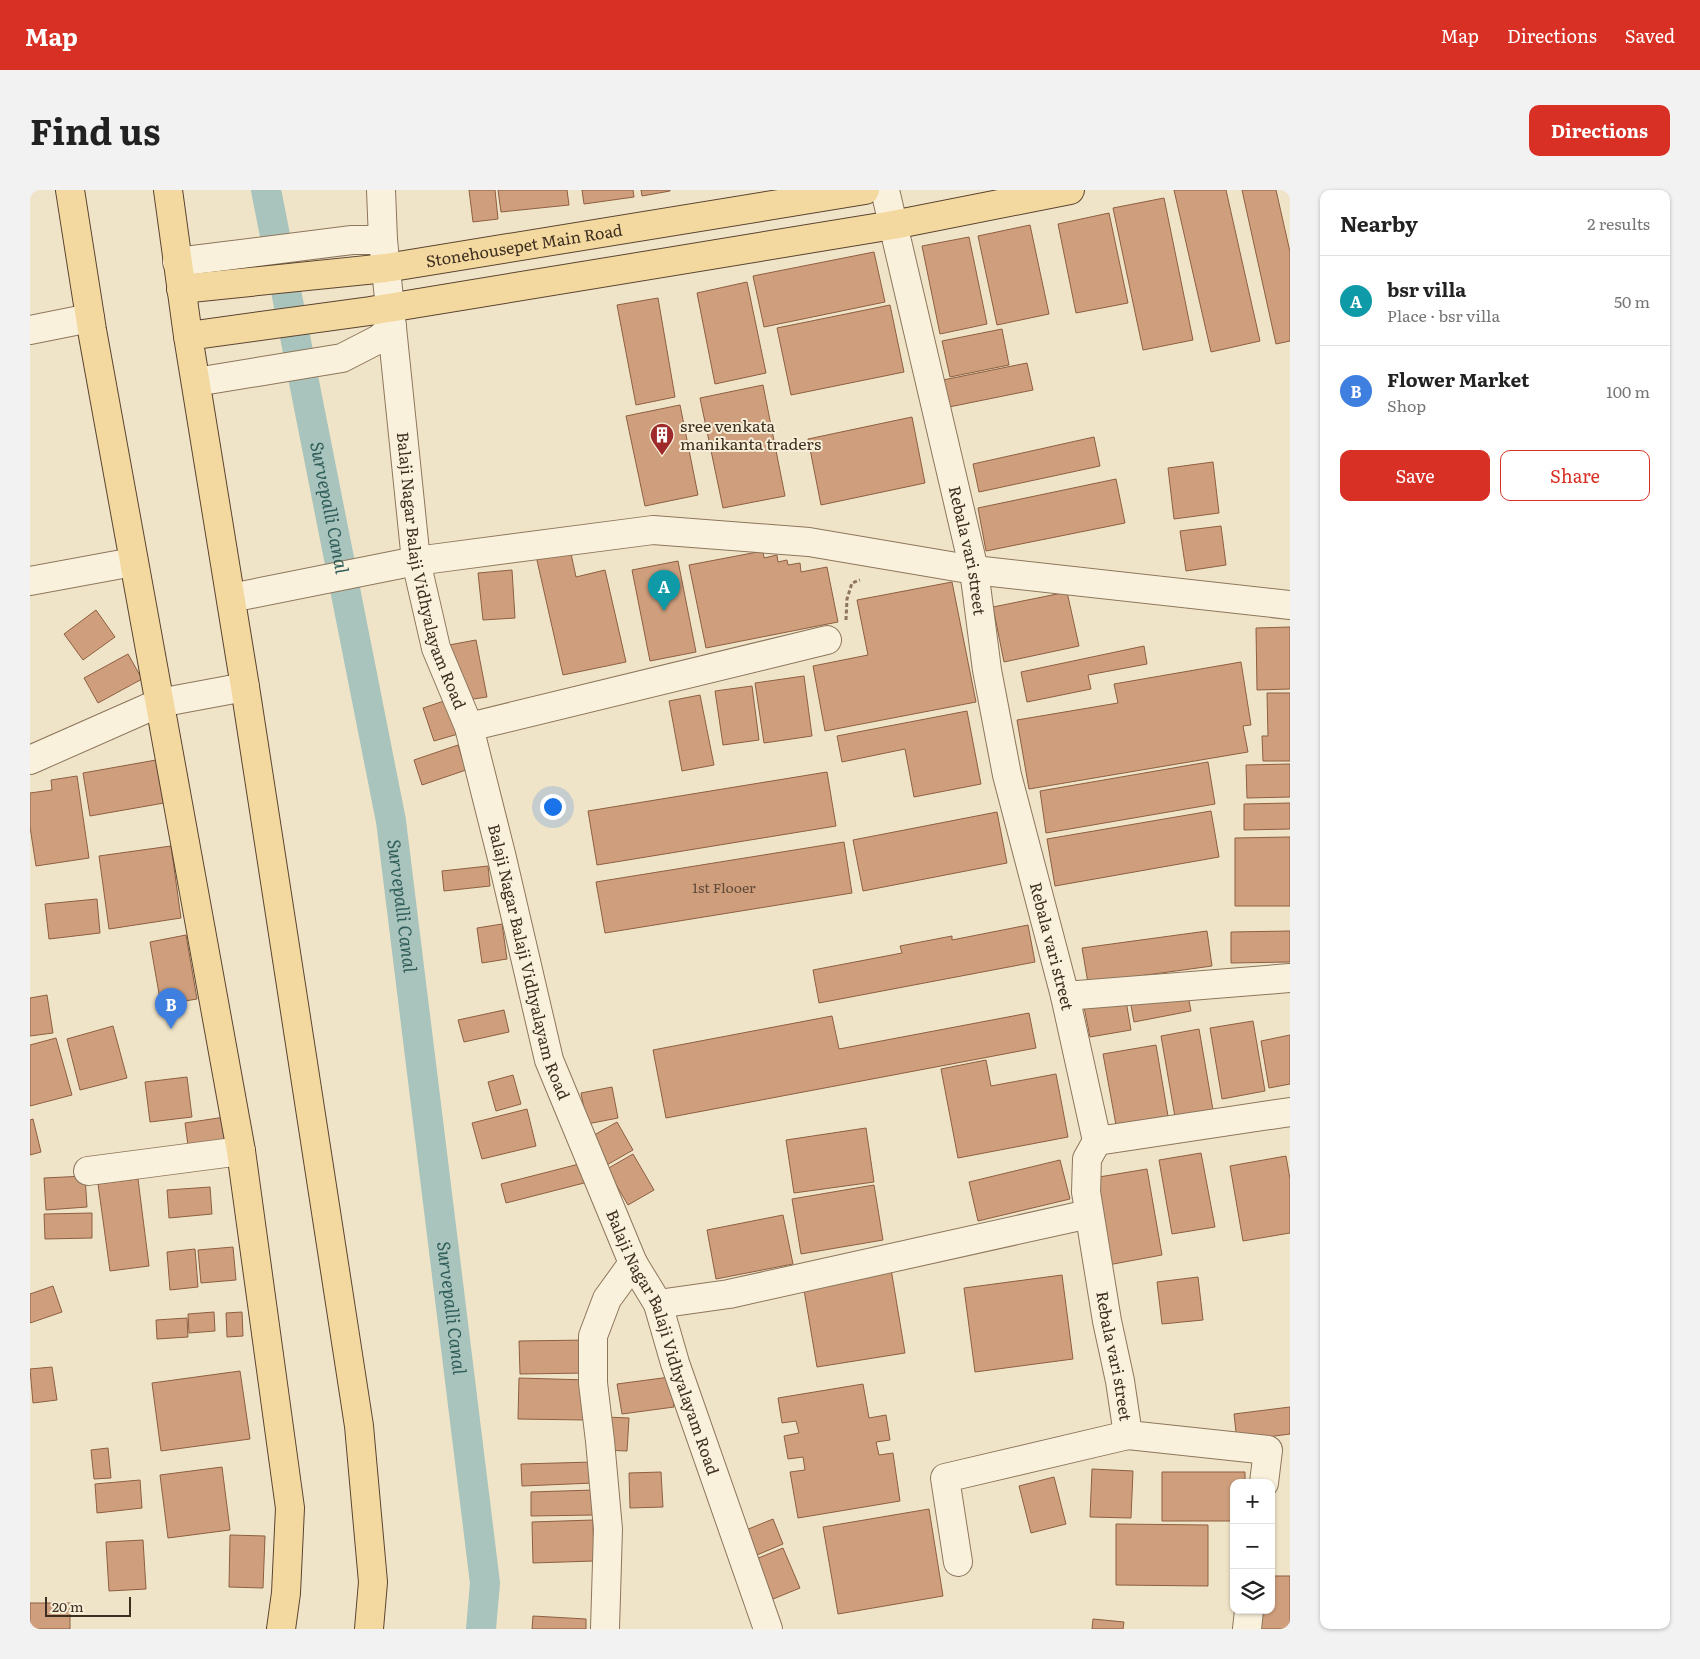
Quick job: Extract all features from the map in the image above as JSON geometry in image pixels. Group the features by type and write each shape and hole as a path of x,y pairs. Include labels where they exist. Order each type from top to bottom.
{"main road":[{"path":"70,190 90,318 133,562 241,1151 290,1508 286,1593 281,1629"},
{"path":"168,190 176,262 245,687 359,1426 373,1582 370,1629"},
{"name":"Stonehousepet Main Road","path":"181,289 375,269 865,190"},
{"path":"188,336 345,315 391,317 894,225 1062,191"}],"street":[{"name":"Balaji Nagar Balaji Vidhyalayam Road","path":"381,190 383,240 375,269 391,317 416,561 436,648 469,727 549,1060 633,1263 658,1304 675,1363 768,1629"},
{"name":"Rebala vari street","path":"885,190 974,570 987,670 1007,775 1065,996 1097,1141 1087,1159 1086,1192 1088,1214 1106,1320 1120,1381 1128,1435 945,1478 958,1562"},
{"path":"176,262 352,240 383,240"},
{"path":"196,382 342,358 379,339 391,317"},
{"path":"30,330 90,318"},
{"path":"231,598 416,561 653,530 809,542 974,570 1290,605"},
{"path":"30,581 133,562"},
{"path":"469,727 827,640"},
{"path":"30,760 159,703 245,687"},
{"path":"1065,996 1290,978"},
{"path":"1097,1141 1290,1112"},
{"path":"88,1171 241,1151"},
{"path":"658,1304 729,1294 1088,1214"},
{"path":"604,1629 608,1529 593,1383 594,1336 607,1299 633,1263"},
{"path":"1128,1435 1268,1450 1264,1479"},
{"path":"1247,1629 1249,1614"}],"path":[{"path":"827,640 845,623 847,599 852,583 881,569 899,557"}],"building":[{"path":"469,190 495,190 498,219 473,222"},
{"path":"498,190 567,190 569,205 501,212"},
{"path":"582,190 633,190 634,197 584,204"},
{"path":"641,190 670,190 670,191 642,196"},
{"path":"1174,190 1226,190 1260,341 1211,352"},
{"path":"1242,190 1276,190 1290,252 1290,341 1276,344"},
{"path":"1164,198 1193,340 1143,350 1113,208"},
{"path":"1109,213 1128,303 1076,313 1058,224"},
{"path":"1030,225 1049,314 997,325 978,236"},
{"path":"969,237 987,324 940,334 922,246"},
{"path":"874,252 885,302 764,327 753,276"},
{"path":"747,282 766,373 715,384 697,293"},
{"path":"658,298 675,397 636,405 617,305"},
{"path":"890,305 904,372 791,395 777,328"},
{"path":"1002,329 1009,365 950,377 942,341"},
{"path":"1027,363 1033,390 949,407 943,380"},
{"path":"763,385 785,496 723,508 700,398"},
{"name":"sree venkata manikanta traders","path":"680,405 698,495 645,506 626,416"},
{"path":"912,417 925,483 821,505 808,439"},
{"path":"1094,437 1100,466 979,492 973,464"},
{"path":"1213,462 1219,513 1174,519 1168,468"},
{"path":"1116,479 1125,523 986,551 978,508"},
{"path":"1221,526 1226,565 1186,571 1180,531"},
{"path":"570,549 576,577 605,570 626,662 563,675 536,556"},
{"path":"763,551 764,558 777,555 778,562 787,560 788,565 800,563 801,572 827,567 838,622 706,648 689,565"},
{"path":"678,561 696,652 650,661 632,570"},
{"path":"512,570 515,618 483,620 478,573"},
{"path":"952,582 976,702 825,731 813,666 868,655 857,600"},
{"path":"1067,592 1079,646 1004,662 993,607"},
{"path":"96,610 115,637 83,660 64,634"},
{"path":"1290,627 1290,689 1257,690 1256,628"},
{"path":"476,640 487,697 460,701 449,645"},
{"path":"1144,646 1147,664 1088,675 1091,689 1027,702 1021,672"},
{"path":"128,654 142,679 98,703 84,678"},
{"path":"1241,662 1251,725 1243,726 1248,752 1029,789 1017,720 1118,703 1114,684"},
{"path":"804,676 812,736 764,743 755,683"},
{"path":"752,686 759,740 723,745 715,691"},
{"path":"1267,693 1290,693 1290,761 1263,761 1262,736 1268,736"},
{"path":"700,695 714,765 682,771 669,701"},
{"path":"447,700 458,734 434,741 423,708"},
{"path":"967,711 981,784 914,797 905,749 842,762 837,736"},
{"path":"458,745 466,770 422,785 414,760"},
{"path":"156,760 164,803 90,816 83,773"},
{"path":"1208,762 1215,804 1046,833 1040,791"},
{"path":"1290,764 1290,797 1247,798 1246,765"},
{"path":"827,772 836,826 597,865 588,811"},
{"path":"77,776 89,858 36,866 30,827 30,793 52,790 51,780"},
{"path":"1290,803 1290,829 1244,830 1244,804"},
{"path":"1211,811 1219,857 1055,886 1047,839"},
{"path":"997,812 1007,863 863,891 853,840"},
{"path":"1290,837 1290,906 1235,906 1235,838"},
{"path":"844,842 852,893 605,933 596,882"},
{"path":"171,846 181,918 109,929 99,856"},
{"path":"488,866 490,886 444,891 442,871"},
{"path":"97,899 100,933 49,939 45,904"},
{"path":"502,924 507,959 482,963 477,928"},
{"path":"1028,925 1035,962 819,1003 813,970 902,953 900,946 952,936 952,940"},
{"path":"1207,931 1212,966 1088,983 1082,948"},
{"path":"1290,931 1290,962 1231,963 1231,932"},
{"path":"186,935 197,999 161,1005 150,942"},
{"path":"1124,989 1131,1030 1090,1037 1082,997"},
{"path":"1187,990 1191,1011 1134,1022 1130,1000"},
{"path":"47,995 53,1033 30,1036 30,998"},
{"path":"504,1010 509,1032 464,1042 458,1020"},
{"path":"1029,1013 1036,1048 666,1118 653,1050 832,1016 839,1049"},
{"path":"1253,1021 1265,1091 1222,1099 1210,1028"},
{"path":"113,1026 127,1078 80,1090 67,1039"},
{"path":"1199,1029 1213,1110 1175,1117 1161,1036"},
{"path":"1290,1035 1290,1084 1269,1088 1261,1041"},
{"path":"56,1038 72,1095 30,1106 30,1045"},
{"path":"1156,1045 1168,1116 1116,1125 1103,1054"},
{"path":"986,1060 991,1086 1056,1074 1068,1137 958,1158 941,1069"},
{"path":"513,1075 521,1104 496,1111 488,1082"},
{"path":"187,1077 192,1117 150,1122 145,1082"},
{"path":"612,1087 618,1118 587,1124 581,1093"},
{"path":"527,1109 536,1146 482,1159 472,1123"},
{"path":"225,1117 229,1147 189,1153 185,1123"},
{"path":"33,1119 41,1152 30,1155 30,1120"},
{"path":"617,1122 633,1150 605,1166 589,1138"},
{"path":"866,1128 874,1182 794,1193 786,1140"},
{"path":"1201,1153 1215,1227 1172,1234 1159,1160"},
{"path":"633,1154 654,1190 628,1205 607,1169"},
{"path":"1286,1156 1290,1179 1290,1233 1243,1241 1230,1166"},
{"path":"1060,1160 1070,1199 978,1221 969,1182"},
{"path":"583,1163 588,1182 506,1203 501,1184"},
{"path":"1147,1169 1162,1255 1108,1265 1093,1178"},
{"path":"85,1176 87,1207 46,1210 44,1178"},
{"path":"138,1179 149,1266 110,1271 98,1184"},
{"path":"874,1185 883,1240 801,1254 792,1199"},
{"path":"210,1187 212,1214 169,1218 167,1190"},
{"path":"92,1213 92,1238 45,1239 44,1214"},
{"path":"783,1215 793,1264 716,1279 707,1230"},
{"path":"233,1247 236,1280 201,1283 198,1250"},
{"path":"195,1249 198,1287 170,1290 167,1252"},
{"path":"891,1269 905,1353 817,1367 803,1284"},
{"path":"1062,1275 1073,1359 975,1372 964,1288"},
{"path":"1198,1277 1203,1320 1162,1324 1157,1282"},
{"path":"53,1286 62,1312 30,1323 30,1294"},
{"path":"214,1312 215,1331 189,1333 188,1314"},
{"path":"242,1312 243,1336 227,1337 226,1313"},
{"path":"187,1318 188,1337 157,1339 156,1320"},
{"path":"588,1340 588,1373 520,1374 519,1341"},
{"path":"52,1367 57,1400 33,1403 30,1369"},
{"path":"240,1371 250,1439 161,1451 152,1383"},
{"path":"670,1377 674,1407 622,1414 617,1384"},
{"path":"519,1378 587,1380 586,1420 518,1419"},
{"path":"863,1384 869,1418 886,1415 890,1440 876,1442 879,1455 893,1453 900,1501 798,1518 790,1472 805,1470 803,1457 788,1459 784,1436 799,1433 796,1421 782,1423 778,1398"},
{"path":"1290,1407 1290,1434 1237,1441 1234,1414"},
{"path":"605,1417 629,1418 627,1451 603,1450"},
{"path":"108,1448 111,1478 94,1479 91,1450"},
{"path":"593,1462 594,1483 522,1486 521,1464"},
{"path":"222,1467 230,1530 168,1538 160,1475"},
{"path":"1092,1469 1133,1471 1131,1518 1090,1517"},
{"path":"661,1472 663,1507 630,1508 629,1473"},
{"path":"1162,1472 1245,1472 1245,1479 1230,1479 1230,1521 1162,1521"},
{"path":"1054,1477 1066,1524 1031,1533 1019,1486"},
{"path":"140,1480 142,1508 97,1513 95,1484"},
{"path":"594,1490 595,1515 531,1516 531,1492"},
{"path":"929,1509 943,1596 838,1614 823,1527"},
{"path":"773,1519 783,1544 757,1555 746,1530"},
{"path":"593,1520 594,1561 533,1563 532,1522"},
{"path":"1116,1524 1208,1525 1208,1586 1116,1585"},
{"path":"230,1535 265,1536 263,1588 229,1587"},
{"path":"143,1540 146,1589 109,1591 106,1542"},
{"path":"783,1548 800,1588 773,1599 756,1559"},
{"path":"1275,1576 1290,1576 1290,1629 1261,1629 1262,1614 1275,1614"},
{"path":"30,1603 70,1603 70,1629 30,1629"},
{"path":"533,1616 586,1619 586,1629 532,1629"},
{"path":"1093,1619 1124,1622 1123,1629 1092,1629"}],"waterway":[{"name":"Survepalli Canal","path":"266,190 391,821 485,1583 481,1629"}],"place":[{"name":"sree venkata manikanta traders","path":"662,456"},
{"name":"bsr villa","path":"664,611"},
{"name":"Flower Market","path":"171,1029"}]}
